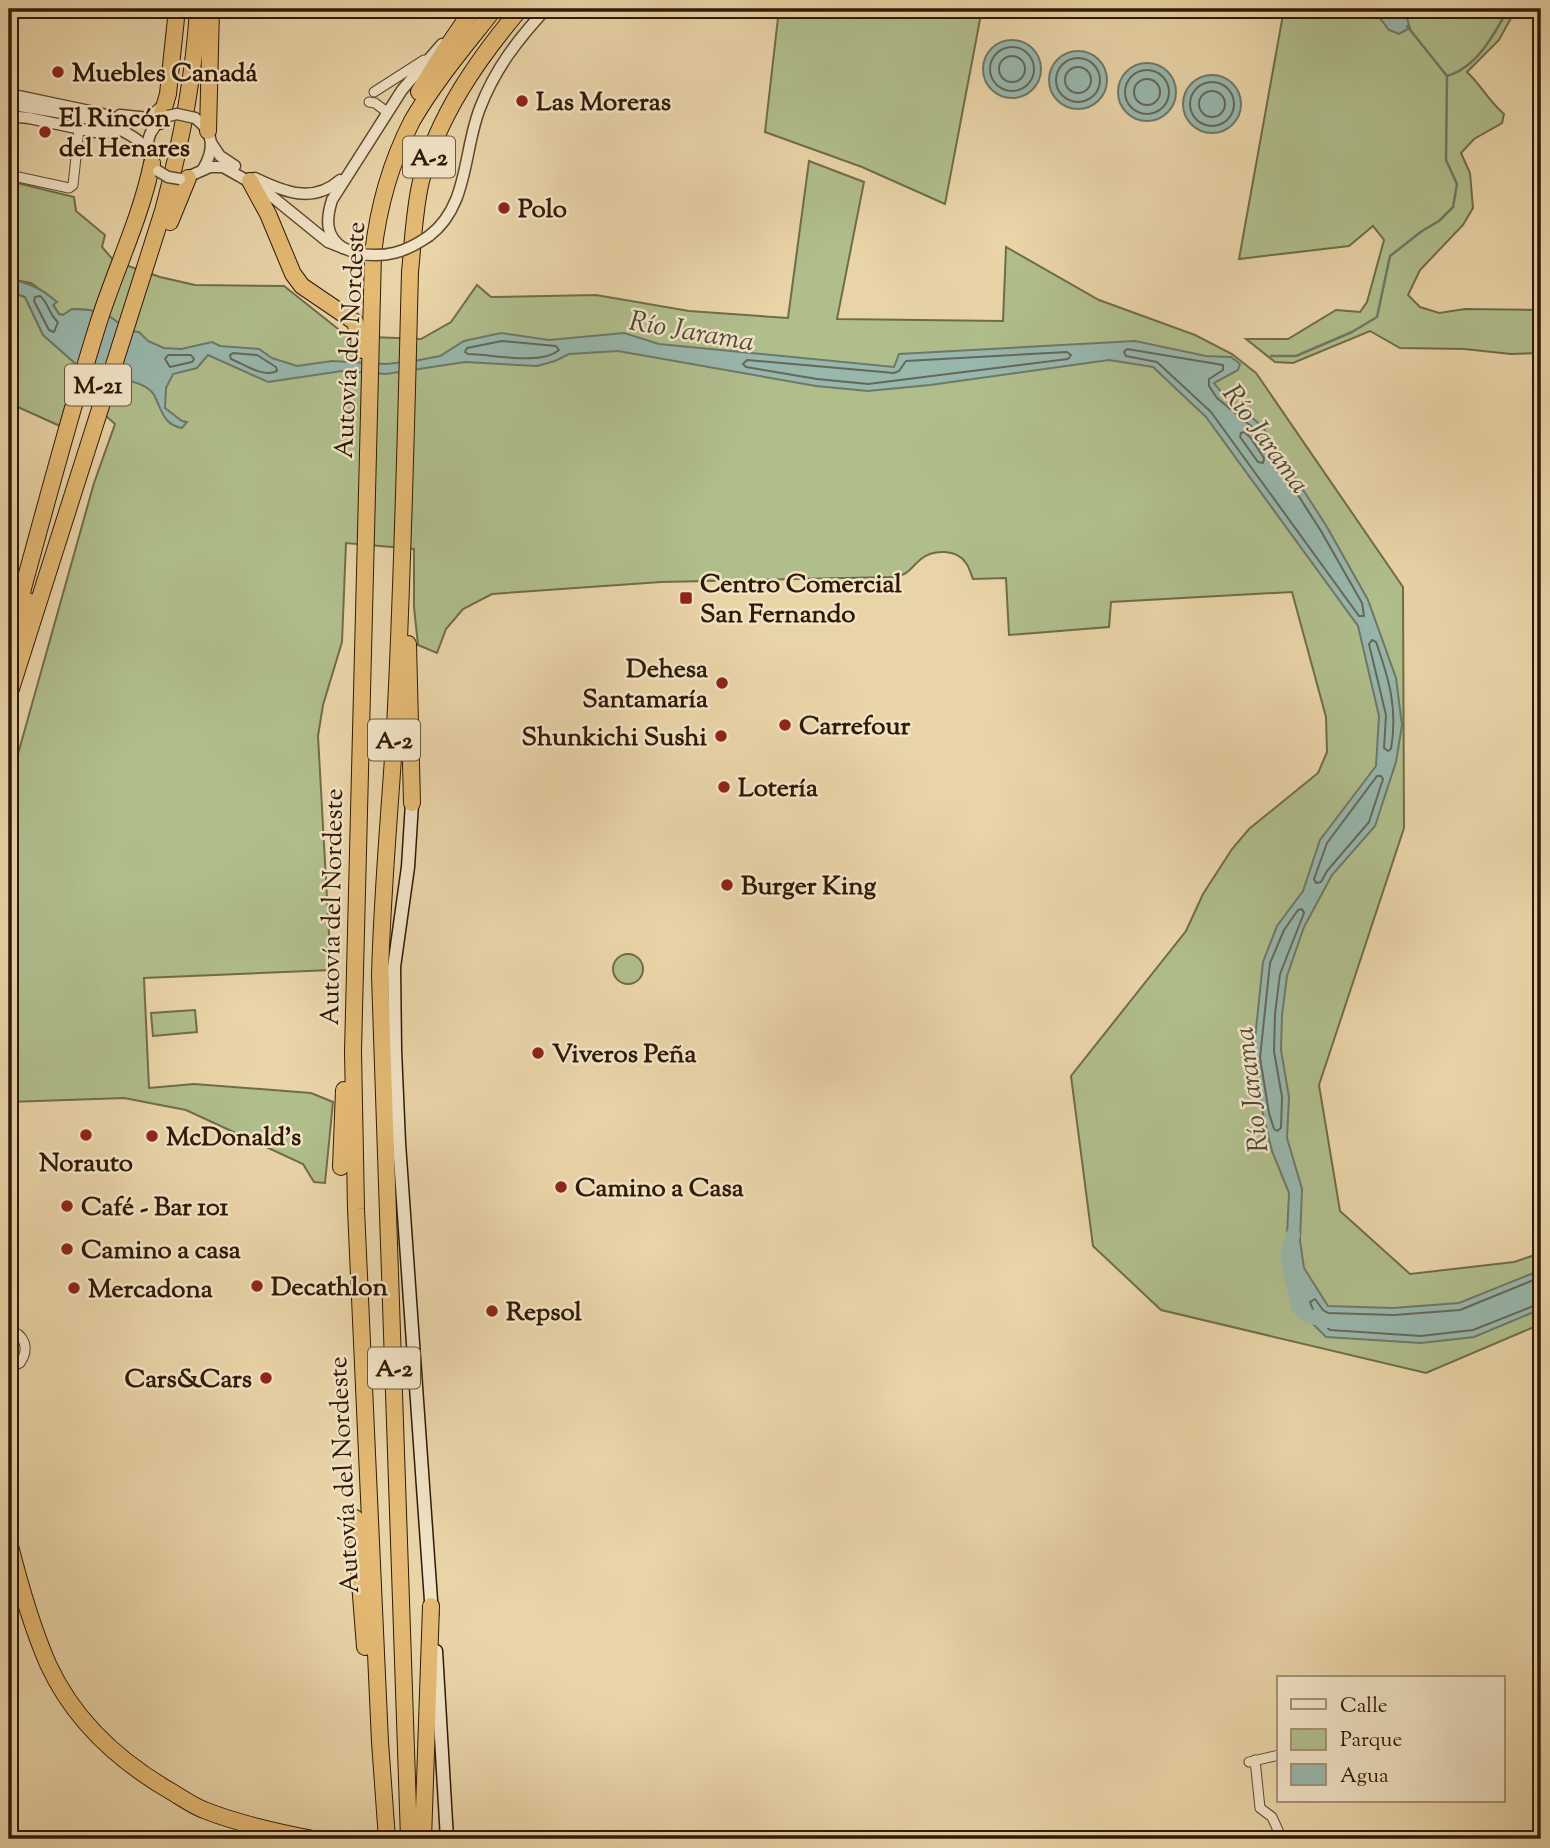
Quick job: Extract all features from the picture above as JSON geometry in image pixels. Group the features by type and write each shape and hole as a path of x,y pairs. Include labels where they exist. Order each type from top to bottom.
{"highway":[{"path":"161,121 168,94 177,9"},
{"name":"M-21","path":"131,315 170,147 185,47 187,9"},
{"name":"M-21","path":"9,695 131,315 180,149 192,74 198,9"},
{"path":"210,138 211,9"},
{"path":"383,198 386,164 404,121 445,50 473,9"},
{"name":"Autovía del Nordeste","path":"387,1839 380,1742 356,1222 353,1051 368,390 364,329 376,225 400,149 412,121 432,90 494,9"},
{"name":"Autovía del Nordeste","path":"409,1839 380,976 382,897 402,583 414,226 421,182 457,96 477,64 520,9"},
{"path":"9,639 75,397 103,307 146,191 152,161"},
{"path":"131,315 184,179"},
{"path":"250,181 268,214 293,274 302,286 364,329"},
{"path":"9,710 84,462"},
{"name":"M-21","path":"9,656 84,462"},
{"path":"402,583 408,630 412,803"},
{"path":"341,1167 345,1079 353,1051"},
{"path":"355,1518 372,1719 380,1742"},
{"path":"9,1542 37,1636 49,1666 66,1696 114,1754 156,1783 203,1810 258,1828 313,1839"},
{"path":"423,1839 431,1606"},
{"path":"9,1839 218,1839"}],"main road":[{"path":"412,803 408,867 394,967 395,1050 447,1839"}],"street":[{"path":"343,248 331,236 328,221 332,200 402,90 473,9"},
{"path":"9,94 126,127 141,141 152,161 168,177 184,179 203,169 223,167 250,181 314,232 356,253 377,256 402,252 429,236 445,222 456,204 470,137 491,81 516,41 546,9"},
{"path":"374,92 434,53"},
{"path":"9,104 99,118 149,118 159,111 168,94"},
{"path":"369,102 387,112"},
{"path":"9,116 79,129 126,127 161,121 177,114 195,118 225,160 266,183 291,193 311,195 323,192 334,186 352,169"},
{"path":"152,161 149,137 161,121"},
{"path":"9,175 69,188 73,185 79,129"},
{"path":"203,169 210,155 210,138"},
{"path":"9,1330 23,1339 26,1350 20,1363 9,1368"},
{"path":"1277,1755 1252,1761 1260,1808 1272,1817 1282,1839"}],"green space":[{"path":"779,9 982,9 945,204 862,167 765,132"},
{"path":"1284,9 1516,9 1499,40 1467,72 1504,114 1502,123 1474,139 1461,153 1470,173 1473,208 1463,225 1420,270 1408,295 1420,307 1439,313 1465,309 1541,310 1541,353 1400,348 1370,331 1293,363 1275,362 1246,339 1288,339 1336,310 1360,312 1367,302 1384,240 1373,226 1349,246 1239,259"},
{"path":"809,161 864,182 837,319 1003,321 1006,247 1099,300 1195,335 1232,354 1256,373 1403,587 1404,828 1319,1085 1340,1211 1410,1274 1514,1262 1541,1253 1541,1324 1426,1373 1161,1310 1093,1246 1071,1076 1186,931 1203,894 1232,849 1249,829 1318,773 1327,752 1326,717 1292,592 1111,602 1109,627 1009,635 1006,578 973,579 962,558 951,553 938,552 921,559 906,573 894,577 661,582 492,594 463,609 446,629 437,653 418,645 414,607 414,549 346,543 342,642 323,705 318,736 331,970 144,978 149,1088 194,1084 311,1093 333,1102 325,1183 314,1182 303,1164 186,1110 124,1098 9,1102 9,786 94,483 115,424 89,401 69,392 60,426 9,403 9,291 25,297 43,335 85,372 107,348 90,310 72,309 63,315 59,314 53,304 56,302 31,283 9,279 9,181 74,197 76,211 105,235 102,247 114,261 160,277 195,285 284,286 347,336 421,339 451,322 477,285 491,297 596,295 689,311 788,318"},
{"path":"628,954 639,958 643,969 639,980 628,984 617,980 613,969 617,958"},
{"path":"195,1010 197,1032 153,1036 151,1013"}],"water":[{"path":"1373,9 1404,9 1410,28 1399,34 1389,30"},
{"path":"1006,40 1018,40 1033,48 1041,63 1041,75 1033,90 1018,98 1006,98 991,90 983,75 983,63 991,48"},
{"path":"1072,51 1084,51 1099,59 1107,74 1107,86 1099,101 1084,109 1072,109 1057,101 1049,86 1049,74 1057,59"},
{"path":"1141,63 1153,63 1168,71 1176,86 1176,98 1168,113 1153,121 1141,121 1126,113 1118,98 1118,86 1126,71"},
{"path":"1206,75 1218,75 1233,83 1241,98 1241,110 1233,125 1218,133 1206,133 1191,125 1183,110 1183,98 1191,83"},
{"path":"9,279 29,284 46,293 57,302 53,305 59,314 63,315 72,309 90,310 109,316 130,331 139,332 148,341 164,348 181,349 212,342 220,346 259,349 272,358 297,366 332,361 386,364 414,361 440,356 464,341 501,333 549,340 624,333 659,344 894,367 899,354 1135,341 1206,356 1231,357 1240,364 1238,370 1214,383 1222,393 1262,426 1327,527 1368,600 1396,678 1402,725 1396,762 1375,826 1332,875 1304,927 1287,976 1281,1050 1289,1097 1287,1138 1302,1189 1300,1241 1304,1268 1328,1306 1393,1308 1459,1303 1541,1270 1541,1309 1474,1337 1421,1343 1326,1337 1310,1321 1291,1277 1287,1235 1289,1193 1272,1151 1253,1058 1263,962 1277,926 1303,891 1320,840 1376,766 1379,716 1358,626 1206,417 1153,367 1109,360 868,391 816,386 618,351 569,354 537,366 465,362 386,374 342,371 268,382 208,355 197,368 173,374 166,388 165,408 187,422 182,428 167,421 153,393 142,386 126,380 116,390 94,386 85,372 43,335 25,297 9,291"}],"waterway":[{"path":"1447,76 1458,72 1476,58 1508,9"},
{"path":"1271,356 1296,356 1352,332 1377,317 1390,256 1439,221 1453,207 1457,184 1446,160 1447,76 1407,26"},
{"name":"Río Jarama","path":"1293,1235 1287,1256 1298,1307 1306,1315 1326,1321"}],"place":[{"name":"Muebles Canadá","path":"58,72"},
{"name":"Las Moreras","path":"522,101"},
{"name":"El Rincón del Henares","path":"45,132"},
{"name":"Polo","path":"504,208"},
{"name":"Centro Comercial San Fernando","path":"686,598"},
{"name":"Dehesa Santamaría","path":"722,683"},
{"name":"Carrefour","path":"785,725"},
{"name":"Shunkichi Sushi","path":"721,736"},
{"name":"Lotería","path":"724,787"},
{"name":"Burger King","path":"727,885"},
{"name":"Viveros Peña","path":"538,1053"},
{"name":"Norauto","path":"86,1135"},
{"name":"McDonald's","path":"152,1136"},
{"name":"Camino a Casa","path":"561,1187"},
{"name":"Café - Bar 101","path":"67,1206"},
{"name":"Camino a casa","path":"67,1249"},
{"name":"Decathlon","path":"257,1286"},
{"name":"Mercadona","path":"74,1288"},
{"name":"Repsol","path":"492,1311"},
{"name":"Cars&Cars","path":"266,1378"}]}
